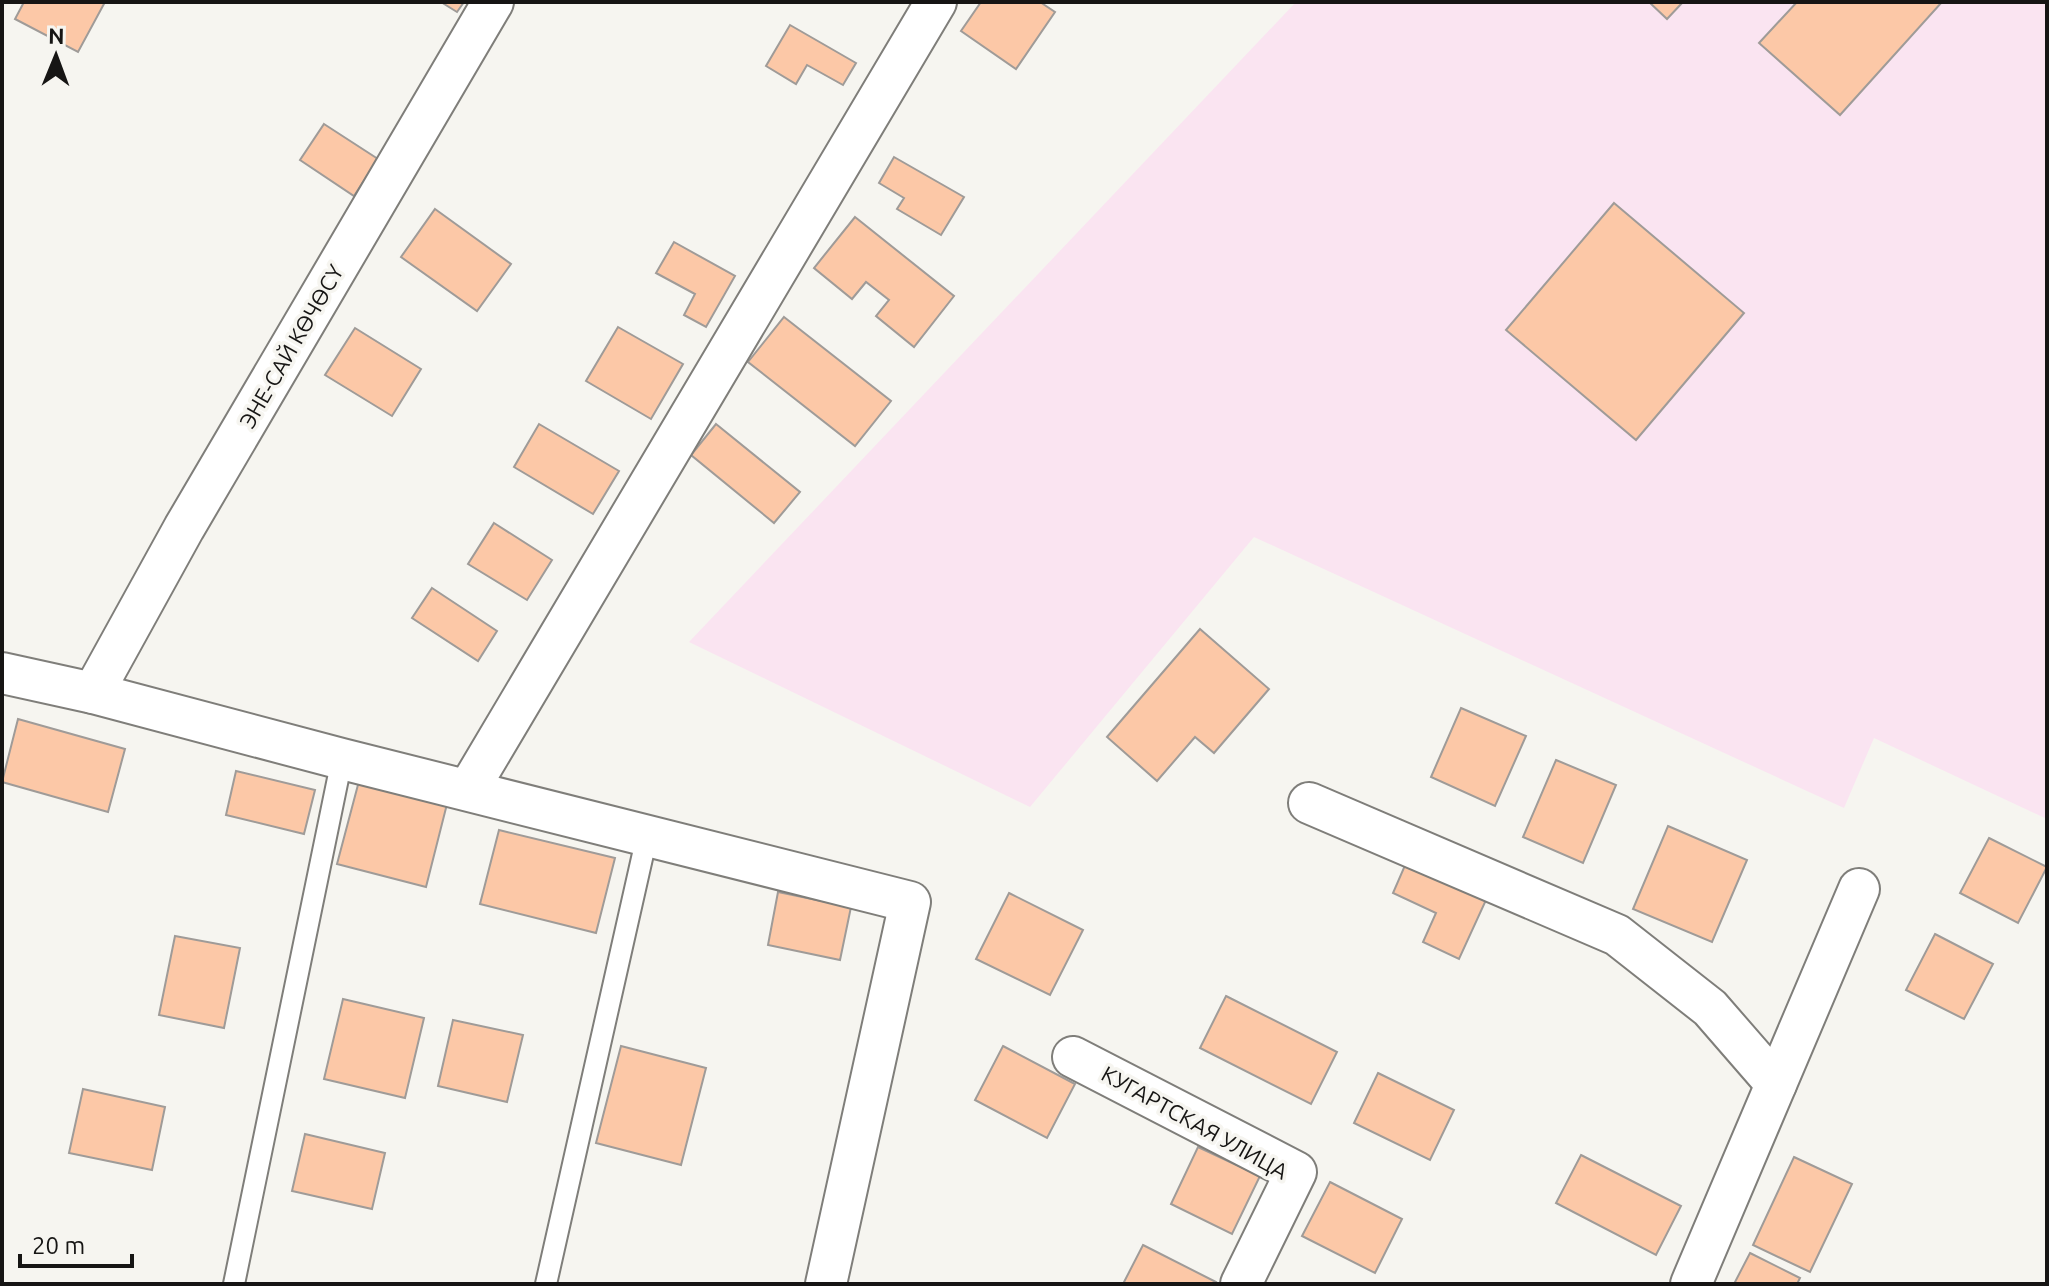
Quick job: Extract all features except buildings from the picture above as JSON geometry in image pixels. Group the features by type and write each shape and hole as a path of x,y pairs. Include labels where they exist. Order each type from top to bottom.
{"street":[{"name":"ЭНЕ-САЙ КӨЧӨСҮ","path":"93,693 184,528 493,2"},
{"path":"468,790 936,2"},
{"path":"2,673 93,693 910,902 826,1284"},
{"path":"1309,803 1617,935 1710,1008 1776,1084"},
{"path":"1691,1284 1859,889"},
{"name":"КУГАРТСКАЯ УЛИЦА","path":"1073,1057 1296,1172 1241,1284"}],"lane":[{"path":"234,1284 342,759"},
{"path":"546,1284 647,836"}],"shaded area":[{"path":"1296,2 2047,2 2047,819 1874,738 1844,808 1254,537 1030,807 689,642"}]}
